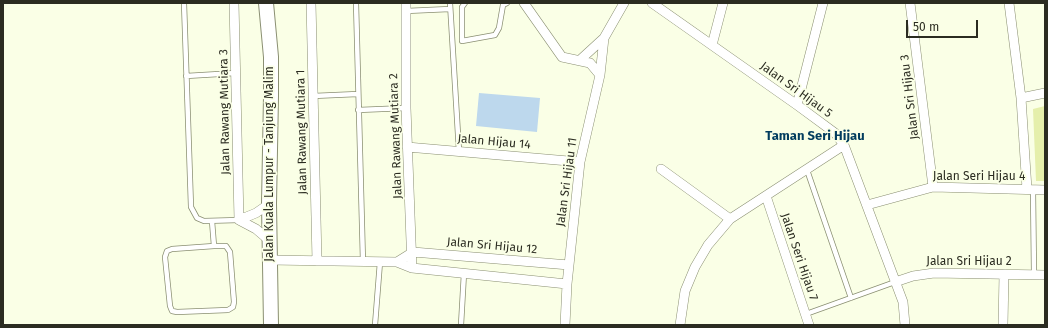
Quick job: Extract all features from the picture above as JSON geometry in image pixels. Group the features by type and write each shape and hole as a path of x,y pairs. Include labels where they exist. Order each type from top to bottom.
{"main road":[{"name":"Jalan Kuala Lumpur - Tanjung Malim","path":"266,3 271,57 269,204 271,325"}],"street":[{"name":"Jalan Rawang Mutiara 3","path":"234,3 239,220"},
{"name":"Jalan Rawang Mutiara 1","path":"311,3 317,261"},
{"path":"524,3 562,57 590,63 600,75"},
{"name":"Jalan Sri Hijau 11","path":"580,60 604,38 624,3"},
{"name":"Jalan Sri Hijau 5","path":"652,3 797,105 835,134 844,145 903,302 905,325"},
{"path":"712,45 723,3"},
{"path":"797,105 823,3"},
{"name":"Jalan Sri Hijau 3","path":"910,3 933,188"},
{"path":"1011,4 1030,189"},
{"name":"Jalan Rawang Mutiara 2","path":"406,7 406,108 413,252 412,268"},
{"name":"Jalan Sri Hijau 11","path":"566,325 567,284 580,162 600,75 604,38"},
{"path":"1021,98 1045,93"},
{"path":"680,325 684,291 695,267 708,245 730,219 844,145"},
{"name":"Jalan Hijau 14","path":"407,147 459,150 580,162"},
{"path":"661,169 730,219"},
{"name":"Jalan Seri Hijau 4","path":"867,205 933,188 1045,190"},
{"name":"Jalan Seri Hijau 7","path":"766,196 809,325"},
{"path":"239,220 256,213 269,204"},
{"path":"239,220 256,229 270,241"},
{"path":"397,262 413,252"},
{"name":"Jalan Sri Hijau 12","path":"413,252 569,265"},
{"path":"270,260 397,262 412,268 567,284"},
{"name":"Jalan Sri Hijau 2","path":"895,282 913,276 934,273 1045,275"},
{"path":"1003,325 1004,274"}],"lane":[{"path":"184,3 191,207 197,218 204,221 239,220"},
{"path":"356,3 362,262"},
{"path":"450,3 459,150"},
{"path":"465,3 462,7 462,41 495,35 500,28 504,4"},
{"path":"406,7 450,9"},
{"path":"186,76 236,73"},
{"path":"313,96 358,94"},
{"path":"358,110 406,108"},
{"path":"807,170 851,298"},
{"path":"1030,189 1034,274"},
{"path":"212,221 214,246"},
{"path":"214,246 226,246 230,249 234,305 228,310 175,312 170,306 166,257 167,251 172,249 214,246"},
{"path":"376,325 380,262"},
{"path":"461,325 464,273"},
{"path":"806,314 895,282"}],"green space":[{"path":"1045,106 1045,181 1036,181 1033,109"}],"building":[{"path":"479,93 540,98 537,132 476,126"}],"district":[{"name":"Taman Seri Hijau","path":"815,136"}]}
